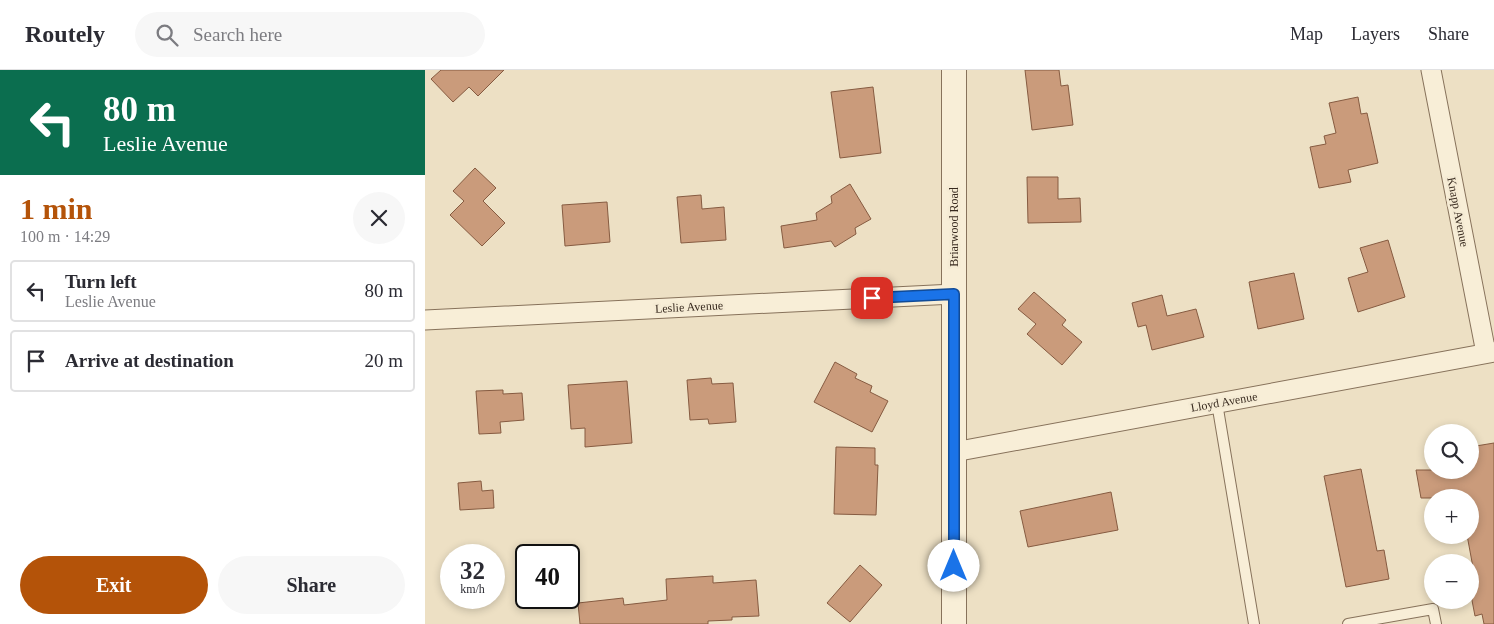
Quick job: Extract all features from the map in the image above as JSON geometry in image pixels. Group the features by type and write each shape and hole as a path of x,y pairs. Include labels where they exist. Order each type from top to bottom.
{"street":[{"name":"Briarwood Road","path":"954,70 954,624"},
{"name":"Knapp Avenue","path":"1431,70 1490,353"},
{"name":"Leslie Avenue","path":"425,320 954,294"},
{"name":"Lloyd Avenue","path":"954,452 1490,353"}],"lane":[{"path":"1217,403 1251,623"},
{"path":"1348,624 1433,608 1436,624"}],"building":[{"path":"441,70 504,70 478,96 469,87 453,102 431,79"},
{"path":"1025,70 1059,70 1061,86 1068,85 1073,125 1032,130"},
{"path":"873,87 881,153 840,158 831,92"},
{"path":"1358,97 1361,114 1367,113 1378,163 1348,170 1351,182 1319,188 1310,147 1326,144 1324,136 1336,133 1329,103"},
{"path":"475,168 496,188 483,201 505,223 482,246 450,215 464,201 453,191"},
{"path":"1027,177 1058,177 1058,199 1080,198 1081,222 1028,223"},
{"path":"850,184 871,219 855,228 856,234 835,247 831,241 784,248 781,226 817,220 816,213 832,203 831,196"},
{"path":"701,195 702,209 724,207 726,240 681,243 677,197"},
{"path":"607,202 610,242 565,246 562,205"},
{"path":"1388,240 1405,297 1358,312 1348,278 1368,272 1360,248"},
{"path":"1294,273 1304,319 1258,329 1249,282"},
{"path":"1034,292 1066,320 1062,325 1082,342 1062,365 1027,334 1036,324 1018,309"},
{"path":"1162,295 1167,316 1196,309 1204,337 1152,350 1146,325 1138,327 1132,303"},
{"path":"835,362 857,374 855,378 872,386 870,392 888,401 872,432 814,402"},
{"path":"711,378 712,384 733,383 736,422 709,424 708,419 690,420 687,380"},
{"path":"627,381 632,443 585,447 585,428 571,429 568,385"},
{"path":"503,390 503,394 522,393 524,420 500,422 501,433 479,434 476,391"},
{"path":"1494,443 1494,624 1484,624 1482,614 1475,616 1474,609 1479,609 1479,554 1471,554 1469,544 1479,544 1479,489 1424,489 1424,498 1421,498 1416,470 1424,470 1424,479 1479,479 1479,446"},
{"path":"836,447 875,448 875,465 878,465 876,515 834,514"},
{"path":"1361,469 1377,551 1384,550 1389,579 1346,587 1324,476"},
{"path":"481,481 482,491 493,490 494,508 460,510 458,483"},
{"path":"1111,492 1118,530 1028,547 1020,511"},
{"path":"860,565 882,585 850,622 827,603"},
{"path":"713,576 713,583 756,580 759,616 732,617 732,620 708,621 708,624 580,624 580,603 623,598 624,605 667,600 666,579"}],"route":[{"path":"872,298 954,294 954,566"}]}
